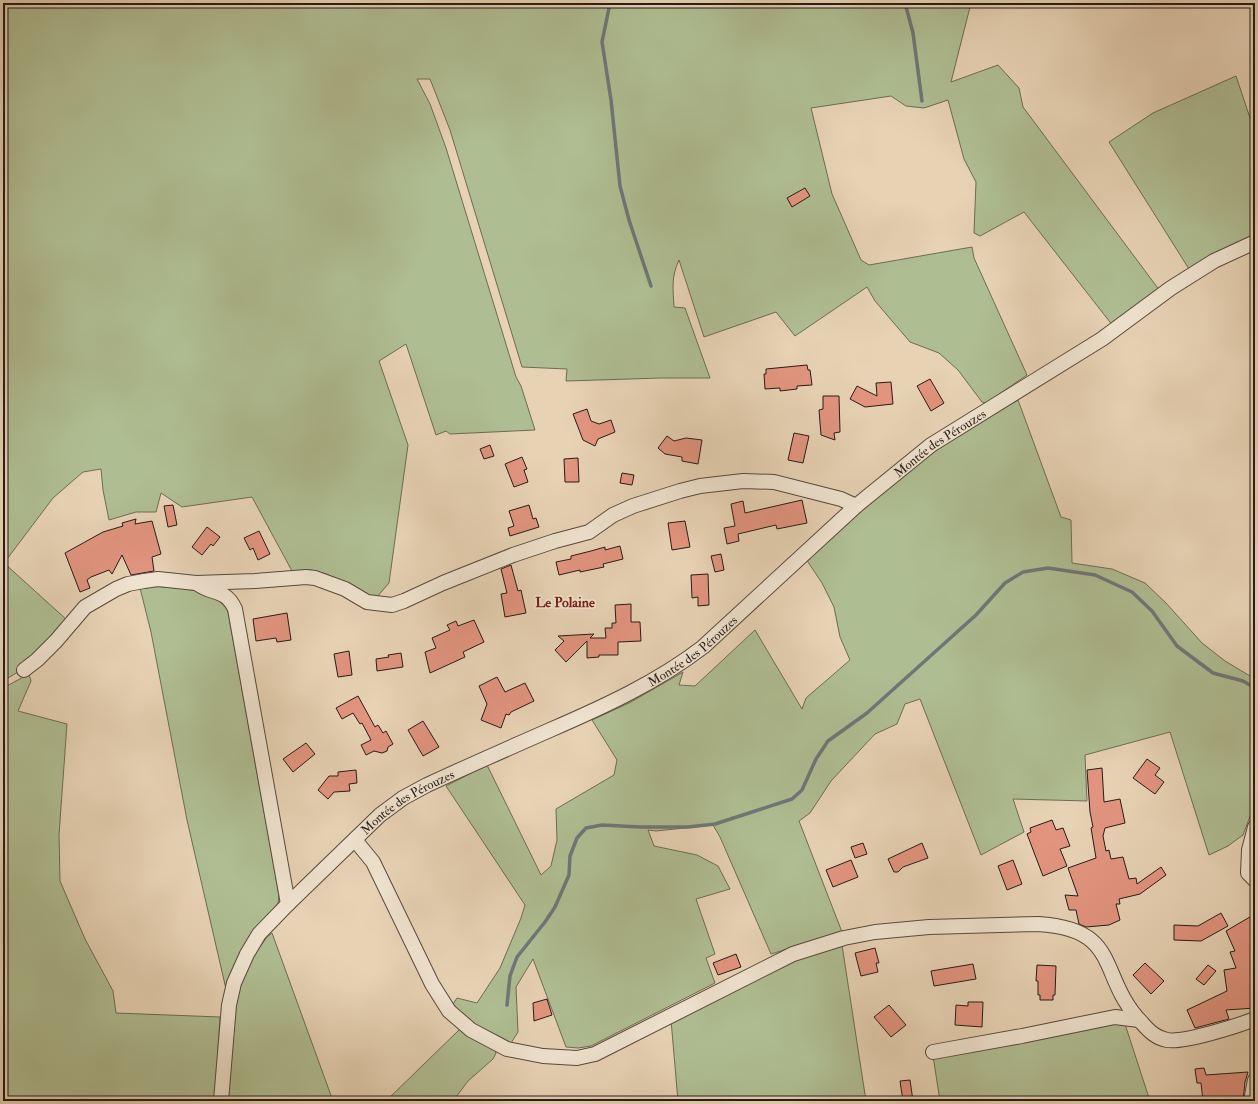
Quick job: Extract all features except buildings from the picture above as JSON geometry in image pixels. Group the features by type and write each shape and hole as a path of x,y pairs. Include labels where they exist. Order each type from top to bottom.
{"street":[{"name":"Montée des Pérouzes","path":"221,1101 228,1005 234,983 247,954 259,934 380,815 403,798 427,784 593,711 649,683 680,665 702,647 856,506 931,445 1102,339 1171,288 1214,261 1255,242"},
{"path":"24,670 37,660 56,641 85,607 110,592 128,584 158,579 196,583 255,581 306,577 315,578 345,589 367,602 392,605 527,550 589,532 614,515 633,506 700,486 743,481 774,482 841,499 856,506"},
{"path":"196,583 224,595 229,599 235,609 288,904"},
{"path":"1255,827 1249,850 1248,873 1255,880"},
{"path":"355,840 373,862 432,984 448,1011 471,1030 507,1049 543,1056 577,1058 595,1054 793,954 844,938 875,932 922,927 1038,924 1052,925 1078,932 1092,940 1105,956 1124,1001 1139,1020 1151,1032 1160,1038 1175,1040 1235,1026 1255,1019"},
{"path":"1115,1017 1124,1001"},
{"path":"933,1052 1115,1017 1139,1020"},
{"path":"1251,1101 1255,1080"}],"green space":[{"path":"3,3 971,3 951,82 998,65 1019,88 1023,107 1160,291 1113,326 1024,212 980,236 974,233 976,182 964,159 948,100 924,108 906,106 891,96 811,108 832,194 861,260 869,265 972,247 974,258 1027,375 986,403 982,402 958,370 939,353 910,342 875,301 867,287 795,336 776,312 704,337 679,260 676,266 674,278 674,307 685,308 710,378 566,381 567,369 522,367 450,130 430,79 417,79 430,104 446,148 516,377 521,386 535,430 450,434 446,431 436,435 406,344 379,361 408,445 389,583 376,598 365,596 358,589 326,574 311,570 292,571 252,497 182,507 161,493 156,512 136,512 109,520 103,490 101,469 83,472 53,498 4,563 67,620 23,669 3,681"},
{"path":"1236,76 1255,133 1255,235 1189,269 1109,142 1153,113"},
{"path":"1018,400 1061,517 1071,520 1072,563 1112,569 1145,583 1166,603 1202,643 1225,661 1255,679 1255,803 1243,835 1228,846 1209,855 1170,732 1085,755 1087,801 1013,799 1024,832 981,855 920,699 905,704 897,724 875,734 831,781 810,813 799,821 842,932 771,954 720,837 713,825 656,831 648,830 654,846 697,855 718,866 730,889 696,899 715,954 706,958 715,983 591,1046 578,1048 566,1047 533,959 516,987 518,1032 511,1043 468,1022 453,1004 457,998 477,1003 500,968 525,905 446,786 487,765 541,875 551,866 557,840 556,809 614,775 617,760 592,720 629,703 683,672 679,685 695,686 755,630 802,709 806,698 850,660 840,637 834,607 822,583 806,559 884,488 933,452 983,420"},
{"path":"155,586 193,590 212,596 227,606 278,888 279,899 277,905 257,928 245,945 226,989 187,820 151,632 140,588"},
{"path":"29,674 31,681 18,711 67,724 59,835 60,881 85,939 113,991 116,1013 220,1017 215,1101 3,1101 3,688"},
{"path":"272,933 333,1101 228,1101 235,1012 240,985 250,961 267,937"},
{"path":"842,945 866,1101 678,1101 671,1020 792,959"},
{"path":"1124,1021 1150,1101 940,1101 933,1056"},
{"path":"461,1028 495,1049 496,1053 493,1059 468,1081 453,1101 386,1101"}],"waterway":[{"path":"610,3 602,42 611,100 620,186 629,220 651,286"},
{"path":"905,3 913,33 922,101"},
{"path":"507,1005 510,976 517,957 555,907 569,875 570,856 577,838 586,828 602,825 688,827 715,824 792,799 802,790 816,759 828,741 867,713 976,615 1005,583 1023,572 1048,568 1095,575 1132,592 1152,611 1177,646 1213,673 1243,681 1255,688"}],"district":[{"name":"Le Polaine","path":"565,602"}]}
